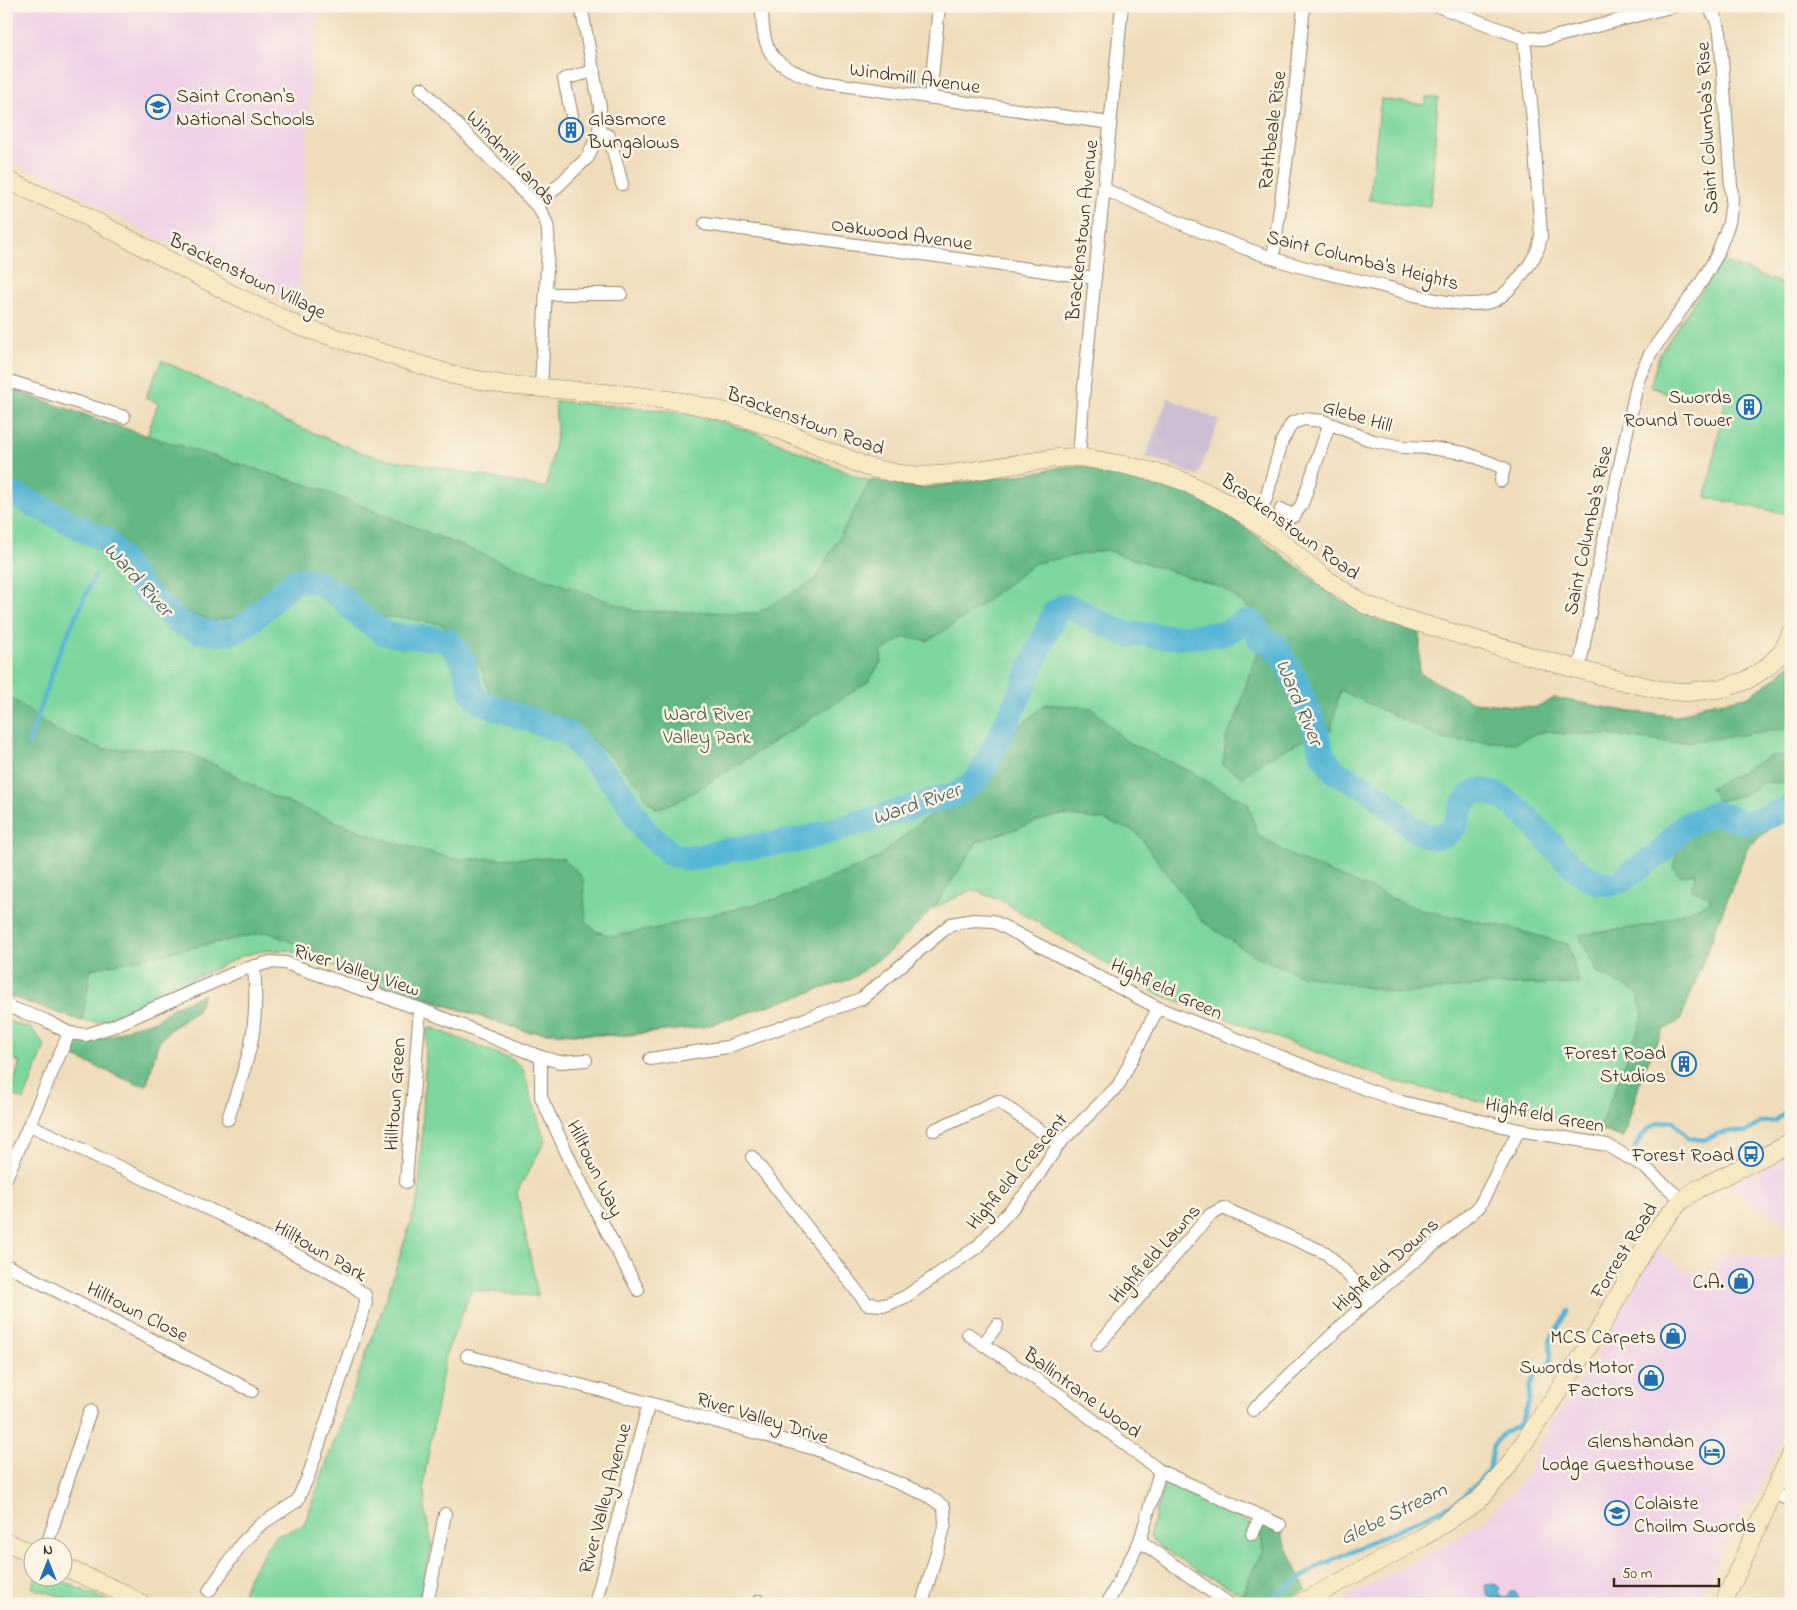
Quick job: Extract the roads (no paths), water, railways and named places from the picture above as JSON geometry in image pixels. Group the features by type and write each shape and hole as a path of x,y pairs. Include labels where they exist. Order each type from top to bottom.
{"street":[{"path":"537,206 588,157 598,132 600,107 581,6"},
{"name":"Windmill Avenue","path":"762,6 762,30 766,48 777,61 794,73 821,82 1110,123"},
{"path":"930,98 938,6"},
{"name":"Brackenstown Avenue","path":"1079,457 1084,387 1122,6"},
{"name":"Rathbeale Rise","path":"1273,258 1291,131 1304,6"},
{"path":"1437,6 1524,38 1546,39 1674,6"},
{"name":"Saint Columba's Rise","path":"1578,670 1600,553 1638,380 1650,354 1702,281 1716,257 1729,223 1732,200 1720,32 1715,17 1708,6"},
{"name":"Saint Columba's Heights","path":"1104,189 1181,223 1273,258 1404,292 1461,304 1475,305 1495,300 1511,288 1537,251 1541,236 1533,121 1524,38"},
{"path":"572,116 564,79 594,71"},
{"name":"Windmill Lands","path":"421,88 537,206 544,216 548,228 542,388"},
{"path":"598,132 608,136 622,184"},
{"name":"Brackenstown Village","path":"6,180 78,212 230,293 298,326 452,375 505,385 629,395"},
{"name":"Oakwood Avenue","path":"705,224 1095,278"},
{"path":"546,294 621,294"},
{"path":"6,380 124,418"},
{"name":"Brackenstown Road","path":"629,395 683,402 731,412 778,429 867,467 900,474 922,476 951,474 1057,458 1079,457 1141,468 1183,481 1213,495 1252,520 1323,577 1364,604 1393,615 1578,670 1665,690 1687,692 1709,690 1725,688 1747,680 1766,668 1781,653 1791,634"},
{"name":"Glebe Hill","path":"1252,520 1266,499 1282,441 1292,423 1304,419 1323,421 1373,441 1403,447 1430,448 1465,453 1504,468 1501,481"},
{"path":"1282,509 1294,516 1302,504 1329,425"},
{"name":"Highfield Green","path":"650,1059 727,1047 861,999 951,924 974,920 993,921 1158,1008 1267,1052 1402,1102 1519,1130 1607,1145 1643,1166 1682,1200"},
{"name":"River Valley View","path":"6,1006 45,1020 69,1033 86,1035 111,1027 254,966 270,962 285,963 420,1009 541,1057 560,1062 586,1060"},
{"path":"228,1118 251,1043 255,1008 254,966"},
{"name":"Highfield Crescent","path":"752,1156 867,1304 886,1305 905,1297 977,1247 1026,1193 1060,1144 1118,1086 1158,1008"},
{"name":"Hilltown Green","path":"406,1182 420,1009"},
{"path":"6,1178 69,1033"},
{"name":"Hilltown Way","path":"541,1057 541,1097 577,1175 638,1290"},
{"path":"934,1130 998,1101 1060,1144"},
{"name":"Hilltown Park","path":"30,1125 221,1215 348,1282 365,1295 366,1304 308,1477 297,1500 260,1525 242,1543 209,1591"},
{"name":"Highfield Downs","path":"1253,1410 1371,1298 1479,1207 1519,1130"},
{"name":"Forrest Road","path":"1299,1604 1422,1538 1479,1500 1509,1465 1598,1332 1659,1227 1682,1200 1707,1184 1791,1143"},
{"name":"Highfield Lawns","path":"1098,1345 1210,1215 1223,1208 1326,1253 1371,1298"},
{"name":"Hilltown Close","path":"6,1265 252,1391"},
{"path":"983,1344 997,1325"},
{"name":"Ballintrane Wood","path":"968,1334 1063,1397 1160,1471 1280,1525"},
{"name":"River Valley Drive","path":"467,1356 648,1403 815,1450 927,1495 944,1507 945,1524 922,1604"},
{"name":"River Valley Avenue","path":"596,1604 648,1403"},
{"path":"49,1538 90,1411"},
{"path":"1722,1604 1791,1453"},
{"path":"1107,1604 1140,1541 1160,1471"},
{"path":"1773,1493 1791,1500"},
{"path":"426,1604 445,1514"},
{"path":"1252,1534 1261,1516"},
{"path":"1140,1541 1229,1604"},
{"path":"6,1542 22,1549"},
{"path":"72,1570 123,1593 141,1604"}],"water":[{"path":"1495,1584 1500,1588 1498,1593 1501,1597 1506,1597 1510,1592 1515,1592 1520,1603 1505,1604 1502,1599 1489,1597 1485,1585"}],"waterway":[{"name":"Ward River","path":"6,491 107,541 141,587 176,621 199,631 218,634 236,631 249,623 294,581 305,580 317,582 342,598 358,615 384,633 449,641 464,663 471,691 481,703 568,733 622,793 645,831 671,854 689,859 734,849 800,840 957,794 977,780 1019,696 1055,612 1065,606 1080,611 1128,635 1198,636 1225,633 1243,623 1250,622 1257,628 1259,638 1276,646 1293,676 1313,721 1322,754 1335,772 1366,788 1385,802 1412,828 1425,835 1434,837 1446,834 1454,827 1464,803 1476,791 1493,793 1509,802 1524,814 1567,861 1581,873 1596,881 1610,884 1620,881 1657,856 1678,832 1692,822 1717,813 1744,823 1770,816 1791,807"},
{"path":"100,554 107,541"},
{"path":"28,745 58,655 95,575"},
{"name":"Glebe Stream","path":"1635,1148 1645,1132 1654,1125 1666,1121 1673,1121 1688,1138 1704,1140 1717,1134 1733,1131 1746,1132 1762,1122 1774,1121 1791,1107"},
{"name":"Glebe Stream","path":"1272,1597 1321,1565 1457,1502 1489,1471 1493,1446 1502,1434 1517,1427 1521,1422 1529,1401 1530,1384 1540,1370 1551,1362 1550,1340 1568,1311"}],"place":[{"name":"Saint Cronan's National Schools","path":"158,107"},
{"name":"Glasmore Bungalows","path":"571,130"},
{"name":"Swords Round Tower","path":"1749,407"},
{"name":"Forest Road Studios","path":"1684,1064"},
{"name":"Forest Road","path":"1751,1154"},
{"name":"C.A.","path":"1741,1281"},
{"name":"MCS Carpets","path":"1673,1336"},
{"name":"Swords Motor Factors","path":"1651,1378"},
{"name":"Glenshandan Lodge Guesthouse","path":"1712,1452"},
{"name":"Colaiste Choilm Swords","path":"1617,1513"}],"park label":[{"name":"Ward River Valley Park","path":"707,724"}]}
